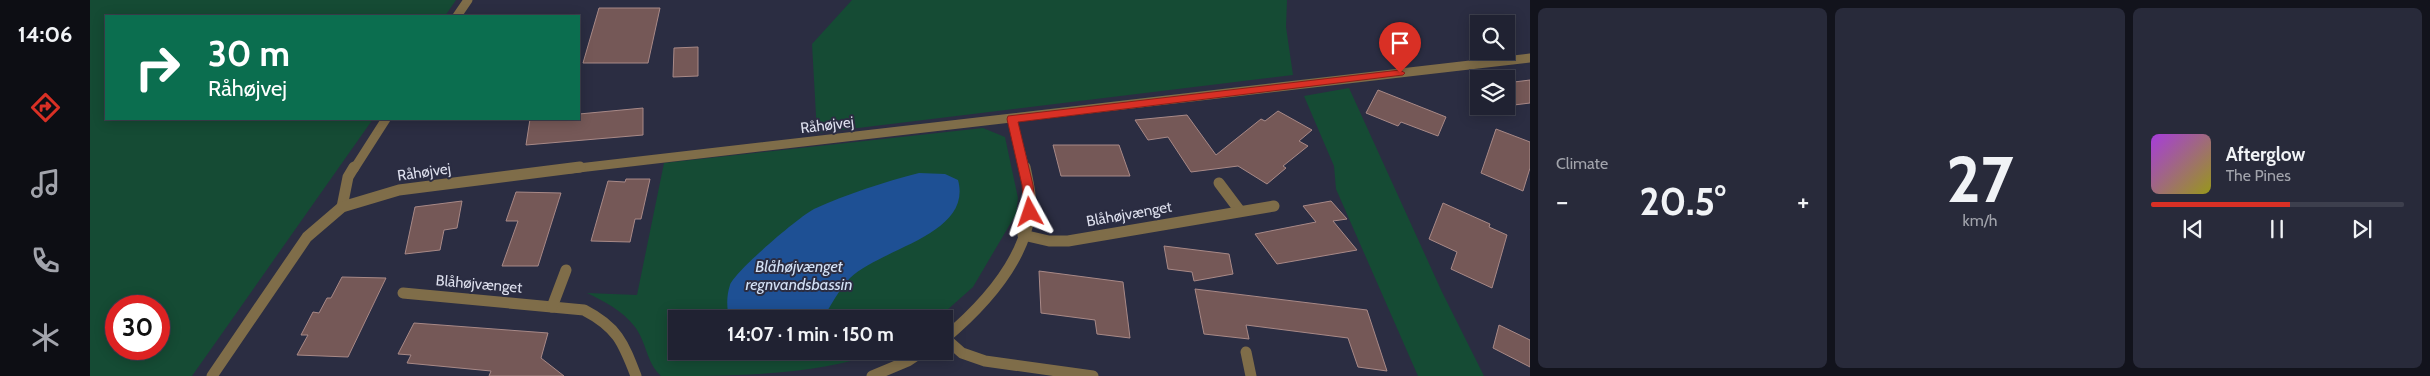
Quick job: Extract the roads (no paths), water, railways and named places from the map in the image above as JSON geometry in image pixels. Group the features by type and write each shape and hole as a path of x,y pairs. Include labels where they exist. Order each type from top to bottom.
{"street":[{"path":"458,15 468,0"},
{"name":"Råhøjvej","path":"212,376 308,237 342,207 399,190 590,166 1530,58"},
{"path":"953,330 983,302 998,281 1024,235 1030,212 1028,185 1012,119"},
{"path":"342,207 348,177 385,120"},
{"path":"1220,184 1240,212"},
{"name":"Blåhøjvænget","path":"1024,235 1049,240 1068,241 1274,206"},
{"path":"552,307 566,270"},
{"name":"Blåhøjvænget","path":"403,293 584,310 607,321 623,341 636,376"},
{"path":"953,346 962,353 985,361 1093,376"},
{"path":"1246,352 1251,376"},
{"path":"872,376 910,360"}],"water":[{"name":"Blåhøjvænget regnvandsbassin","path":"919,173 945,174 958,180 959,199 952,214 939,227 864,267 850,278 828,310 728,310 728,294 734,278 769,244 814,209 879,184"}]}
